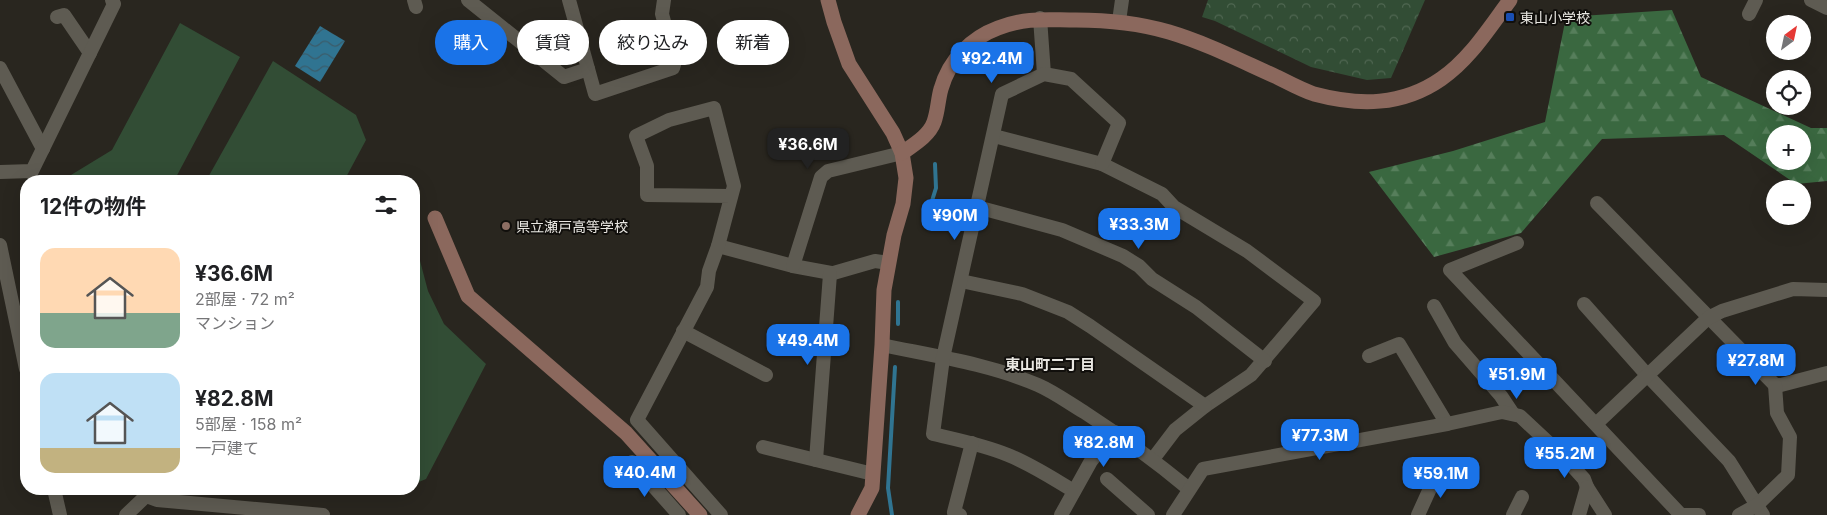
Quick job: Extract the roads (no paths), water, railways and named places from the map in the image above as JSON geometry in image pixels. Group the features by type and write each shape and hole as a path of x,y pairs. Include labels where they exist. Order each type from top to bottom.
{"street":[{"path":"0,172 32,171 114,4 112,0"},
{"path":"468,0 564,77 588,69"},
{"path":"569,0 595,94 673,68 675,61 662,14 664,0"},
{"path":"828,0 849,64 893,133 902,152 906,178 903,204 894,235 884,290 874,474 872,488 858,515"},
{"path":"1119,22 1122,0"},
{"path":"793,266 821,177 828,171 902,152 918,141 934,122 942,86 949,66 966,46 997,28 1021,20 1040,18 1119,22 1168,32 1208,46 1313,94 1350,101 1380,102 1408,97 1441,79 1470,54 1510,0"},
{"path":"1749,14 1756,0"},
{"path":"1811,0 1827,8"},
{"path":"57,17 64,16 90,53"},
{"path":"1040,18 1044,74"},
{"path":"0,68 43,149"},
{"path":"1074,491 1035,467 1017,459 972,443 932,434 943,358 962,281 1002,94 1044,74 1071,79 1119,123 1102,164"},
{"path":"721,515 638,420 707,287 709,270 718,246 734,186 714,108 669,120 636,136 647,166 647,195 731,196"},
{"path":"994,136 1102,164 1162,194 1174,206 1248,251 1314,301 1265,361 1251,375 1205,406 1175,430 1153,459"},
{"path":"1597,203 1708,318 1776,385 1777,413 1790,438 1788,475 1760,510 1739,515"},
{"path":"977,207 1062,230 1123,256 1196,307 1265,361"},
{"path":"435,218 468,296 626,433 700,515"},
{"path":"1517,243 1450,270 1681,515 1699,515"},
{"path":"0,245 19,303"},
{"path":"718,246 793,266 832,272 830,274 816,460"},
{"path":"830,274 875,261 889,263"},
{"path":"962,281 1022,294 1068,312 1205,406"},
{"path":"1596,424 1708,318 1722,311 1793,289 1827,290"},
{"path":"1584,304 1648,376 1728,461 1760,510"},
{"path":"1434,306 1455,343 1501,396 1513,414"},
{"path":"683,332 766,375"},
{"path":"1369,356 1399,344 1447,424"},
{"path":"882,345 1007,374 1039,386 1115,432 1153,459 1189,489"},
{"path":"1776,385 1827,373"},
{"path":"1173,515 1203,469 1502,412 1520,416 1565,458 1584,479 1605,515"},
{"path":"1061,515 1091,461 1115,432"},
{"path":"960,515 954,512 972,443"},
{"path":"763,447 874,474"},
{"path":"632,462 679,515"},
{"path":"1418,515 1438,471"},
{"path":"1106,479 1148,515"},
{"path":"1579,515 1587,487"},
{"path":"55,495 60,515"},
{"path":"126,515 143,495"},
{"path":"150,495 157,500 323,515"},
{"path":"1513,515 1522,497"}],"water":[{"path":"320,26 345,41 320,82 295,66"}],"waterway":[{"path":"931,204 936,188 935,164"},
{"path":"898,302 898,324"},
{"path":"892,515 888,488 895,367"}],"place":[{"name":"東山小学校","path":"1510,17"},
{"name":"県立瀬戸高等学校","path":"506,226"}],"district":[{"name":"東山町二丁目","path":"1050,364"}]}
